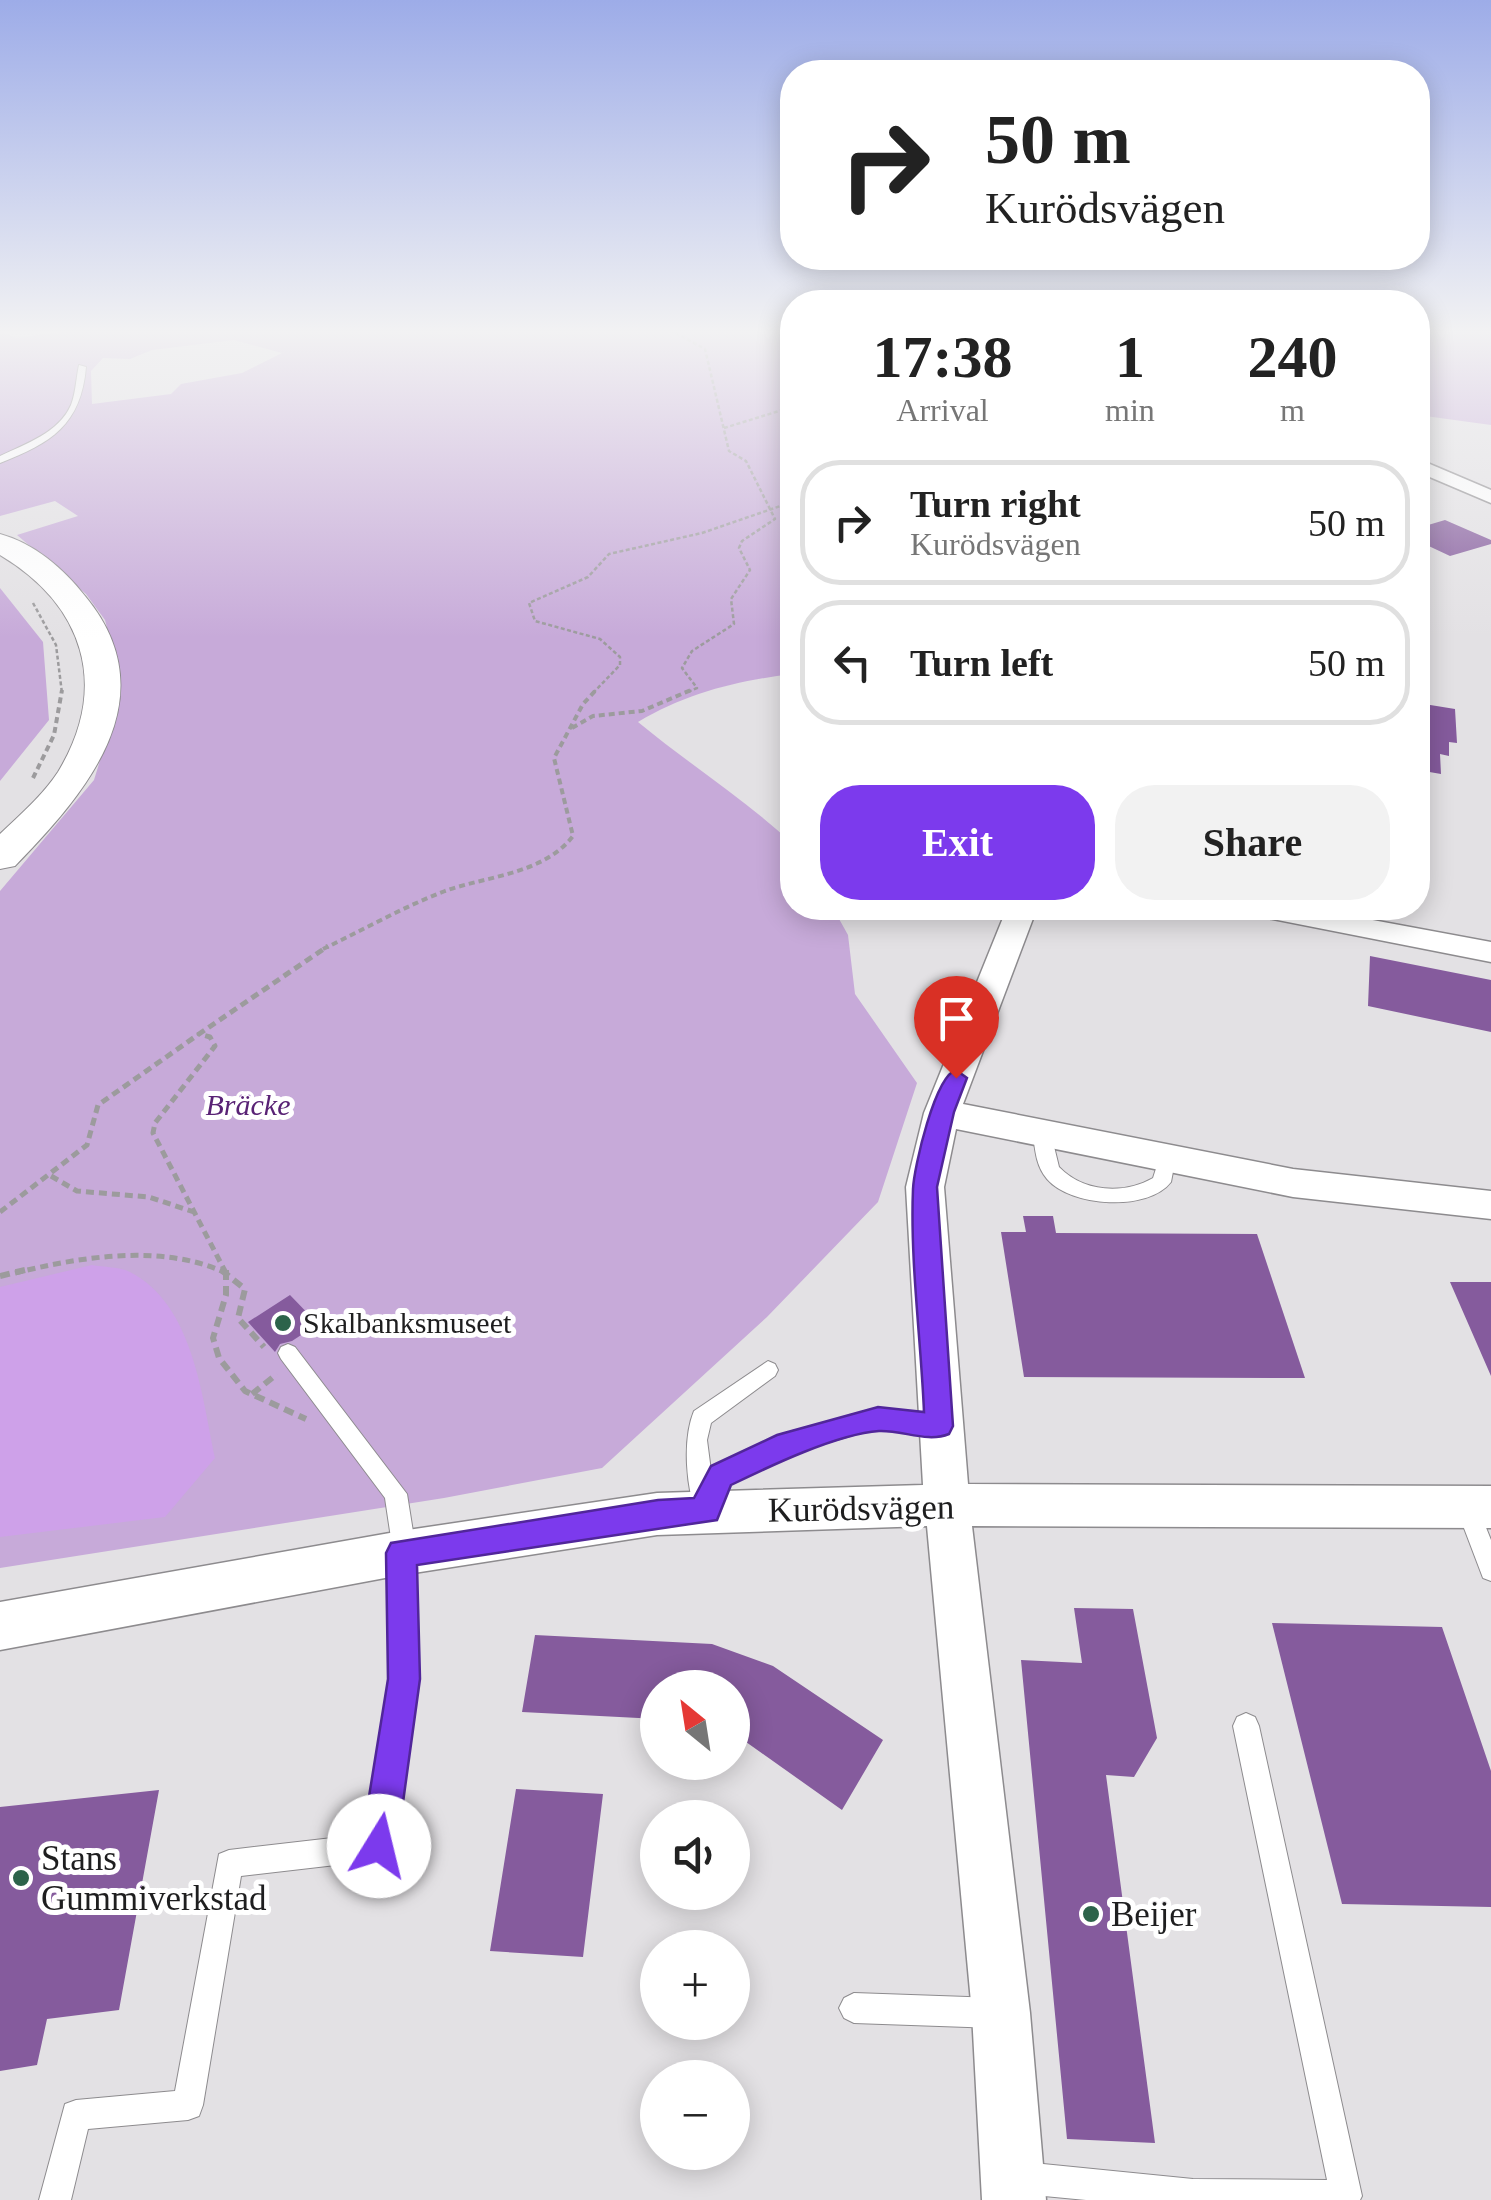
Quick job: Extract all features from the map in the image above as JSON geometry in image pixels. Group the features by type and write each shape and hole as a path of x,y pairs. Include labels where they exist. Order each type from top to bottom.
{"main road":[{"path":"0,547 56,609 70,632 79,665 70,728 0,846"},
{"path":"0,547 18,552 82,607 96,638 104,676 101,706 78,770 53,804 0,857"}],"street":[{"path":"1430,470 1491,497"},
{"path":"1013,2189 1001,2013 939,1426 925,1187 942,1112 1017,920"},
{"path":"1324,920 1491,952"},
{"path":"942,1112 1293,1184 1491,1205"},
{"name":"Kurödsvägen","path":"0,1626 402,1553 658,1514 948,1505 1479,1507"}],"lane":[{"path":"0,460 52,433"},
{"path":"54,2200 76,2116 188,2104 229,1864 379,1846 404,1679 402,1553 396,1494 288,1353"},
{"path":"706,1511 696,1440 702,1418 768,1370"},
{"path":"706,1511 710,1491 721,1476 787,1444 878,1419 939,1426"},
{"path":"1479,1507 1491,1570"},
{"path":"1013,2189 1346,2196 1246,1726"},
{"path":"854,2008 1001,2013"}],"path":[{"path":"569,729 593,716 642,712 697,688 682,668 692,651 734,624 732,599 750,570 738,548 774,519 746,461 729,451 725,433"},
{"path":"0,1212 87,1145 98,1105 312,954 442,892 540,864 562,848 573,836 554,758 583,704 620,666 620,657 600,640 535,621 529,603 588,577 609,554 702,533 780,505"},
{"path":"24,594 55,637 64,670 50,751 25,790"},
{"path":"200,1034 210,1037 214,1046 156,1123 153,1134 194,1212 220,1250 226,1268 226,1295 213,1338 218,1358 245,1391 318,1424 341,1420"},
{"path":"51,1176 77,1190 126,1198 149,1197 194,1212"},
{"path":"0,1276 89,1256 118,1254 151,1254 226,1268 244,1289 238,1318 246,1329"}],"green space":[{"name":"Bräcke","path":"0,433 780,433 780,676 712,690 638,722 780,833 780,920 840,920 848,935 855,994 917,1083 878,1202 767,1317 602,1468 444,1498 0,1568 0,891 94,780 114,715 117,667 105,620 86,594 17,535 78,516 55,501 0,516"},
{"path":"0,588 43,642 49,720 0,781"}],"shaded area":[{"path":"92,1265 130,1272 168,1306 191,1354 215,1458 165,1517 0,1537 0,1287"}],"building":[{"path":"1445,520 1491,540 1491,544 1450,556 1430,547 1430,524"},
{"path":"1430,705 1455,709 1457,743 1449,742 1449,756 1440,754 1441,774 1430,772"},
{"path":"1370,956 1491,980 1491,1032 1368,1006"},
{"path":"1023,1216 1053,1216 1056,1233 1257,1234 1305,1378 1024,1377 1001,1232 1026,1232"},
{"path":"1450,1282 1491,1282 1491,1376"},
{"name":"Skalbanksmuseet","path":"290,1295 318,1324 280,1344 275,1352 248,1322"},
{"path":"1074,1608 1133,1609 1157,1738 1134,1777 1106,1775 1155,2143 1067,2139 1021,1660 1082,1663"},
{"path":"1272,1623 1442,1627 1491,1771 1491,1907 1342,1904"},
{"path":"535,1635 712,1644 773,1666 883,1740 842,1810 750,1745 750,1670 640,1670 640,1718 522,1712"},
{"path":"516,1789 603,1794 583,1957 490,1951"},
{"path":"159,1790 119,2010 47,2019 37,2065 0,2071 0,1807"}],"place":[{"name":"Skalbanksmuseet","path":"283,1323"},
{"name":"Stans Gummiverkstad","path":"21,1878"},
{"name":"Beijer","path":"1091,1914"}],"route":[{"path":"379,1846 404,1679 402,1553 658,1514 706,1511 710,1491 721,1476 787,1444 878,1419 908,1419 939,1426 925,1187 942,1112 956,1078"}]}
